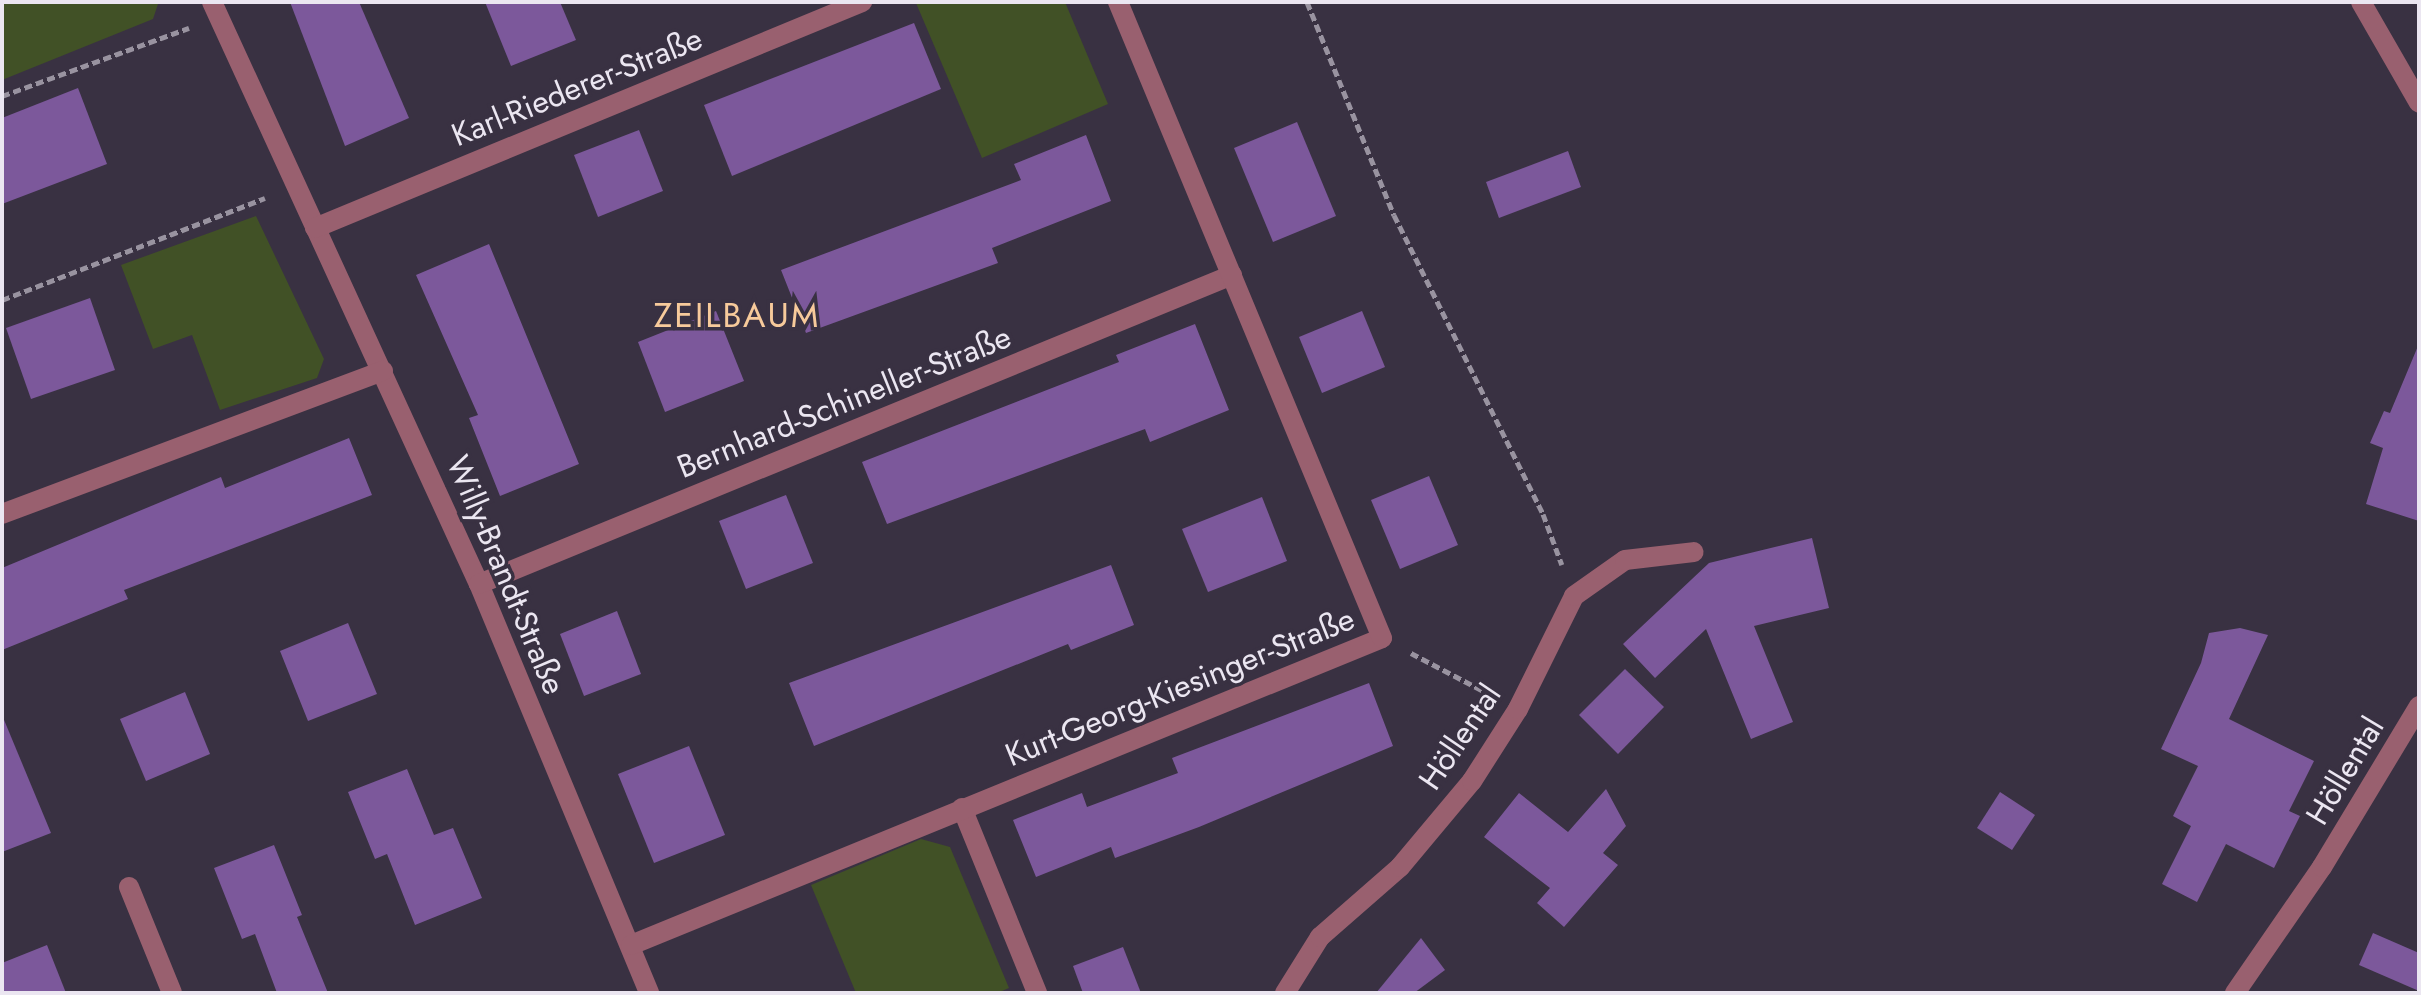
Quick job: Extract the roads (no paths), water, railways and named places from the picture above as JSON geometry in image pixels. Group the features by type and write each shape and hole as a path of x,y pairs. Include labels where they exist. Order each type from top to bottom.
{"street":[{"name":"Karl-Riederer-Straße","path":"315,228 862,2"},
{"name":"Kurt-Georg-Kiesinger-Straße","path":"631,945 1382,638 1118,2"},
{"path":"2361,2 2419,103"},
{"name":"Willy-Brandt-Straße","path":"216,10 479,584 649,993"},
{"name":"Bernhard-Schineller-Straße","path":"479,584 1232,275"},
{"path":"2,514 383,371"},
{"name":"Höllental","path":"1285,993 1320,937 1400,867 1472,781 1518,709 1574,596 1625,560 1694,552"},
{"name":"Höllental","path":"2235,993 2322,867 2419,706"},
{"path":"962,808 1037,993"},
{"path":"129,887 172,993"}],"district":[{"name":"ZEILBAUM","path":"737,316"}]}
